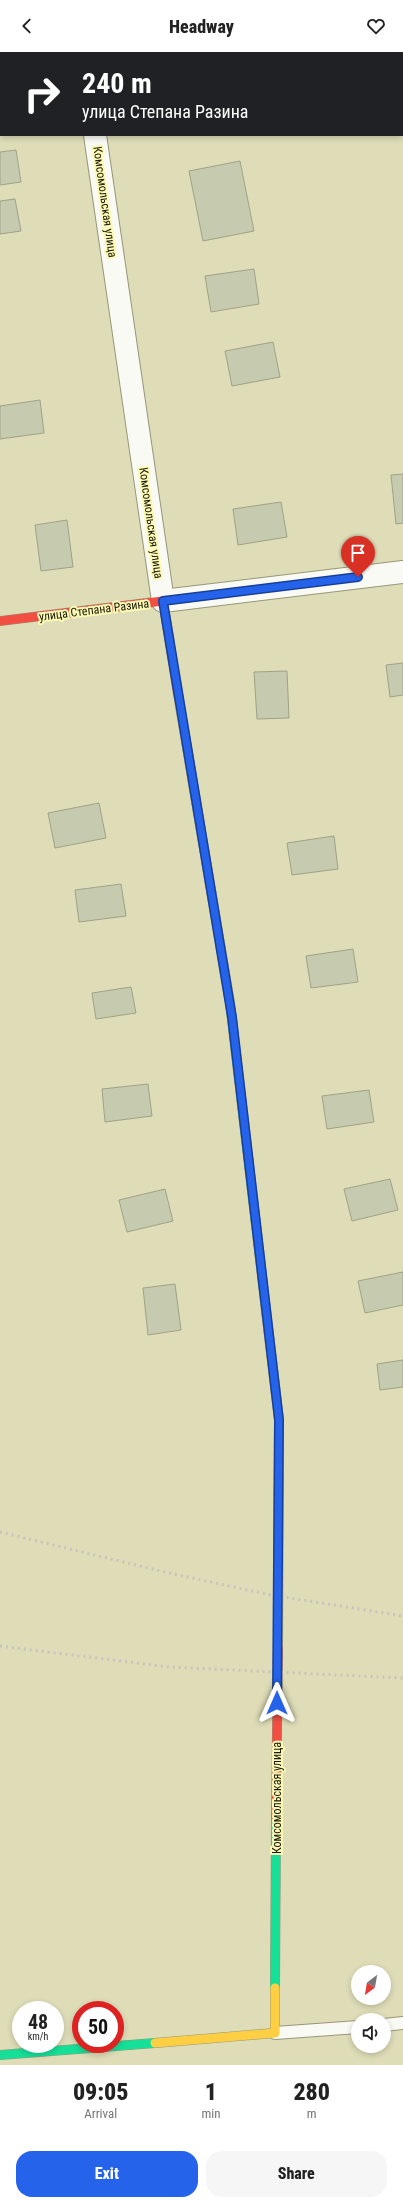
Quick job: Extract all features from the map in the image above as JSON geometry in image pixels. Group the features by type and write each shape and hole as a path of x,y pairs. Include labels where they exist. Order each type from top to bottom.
{"main road":[{"name":"улица Степана Разина","path":"0,621 163,601"},
{"name":"Комсомольская улица","path":"163,601 232,1017 279,1420 275,2033"},
{"path":"0,2055 275,2033"}],"street":[{"name":"Комсомольская улица","path":"95,136 163,601"},
{"name":"улица Степана Разина","path":"163,601 403,572"}],"lane":[{"path":"391,2024 403,2023"},
{"path":"275,2033 351,2028"}],"building":[{"path":"16,150 21,182 0,185 0,152"},
{"path":"240,161 254,231 203,241 189,171"},
{"path":"15,199 21,231 0,234 0,201"},
{"path":"254,269 259,304 211,312 205,276"},
{"path":"273,342 280,377 232,386 225,351"},
{"path":"40,400 44,433 0,439 0,406"},
{"path":"403,474 403,523 396,524 391,475"},
{"path":"281,502 287,537 238,545 233,509"},
{"path":"67,520 73,567 41,571 35,525"},
{"path":"403,663 403,695 390,697 386,665"},
{"path":"287,671 289,718 257,719 254,672"},
{"path":"99,803 106,838 55,848 48,813"},
{"path":"334,836 338,869 292,875 287,843"},
{"path":"121,884 126,916 79,922 75,890"},
{"path":"353,949 358,982 311,988 306,956"},
{"path":"131,987 136,1013 96,1019 92,993"},
{"path":"148,1084 152,1116 105,1122 102,1089"},
{"path":"369,1090 374,1122 327,1129 322,1096"},
{"path":"390,1179 398,1210 352,1221 344,1189"},
{"path":"165,1189 173,1221 127,1232 119,1200"},
{"path":"403,1272 403,1305 365,1313 358,1281"},
{"path":"175,1284 181,1330 148,1335 143,1288"},
{"path":"403,1360 403,1387 380,1390 377,1364"}],"railway":[{"path":"0,1532 169,1573 271,1595 403,1616"},
{"path":"0,1646 169,1667 403,1678"}],"traffic: fast":[{"path":"230,1003 265,1302"},
{"path":"275,1988 276,1819"},
{"path":"0,2055 155,2043"}],"traffic: slow":[{"path":"178,694 230,1003"},
{"path":"265,1302 279,1420 278,1648"},
{"path":"155,2043 275,2033 275,1988"}],"traffic: jam":[{"path":"0,621 163,601 178,694"},
{"path":"276,1819 278,1648"}],"route":[{"path":"277,1703 279,1420 232,1017 163,601 358,577"}]}
